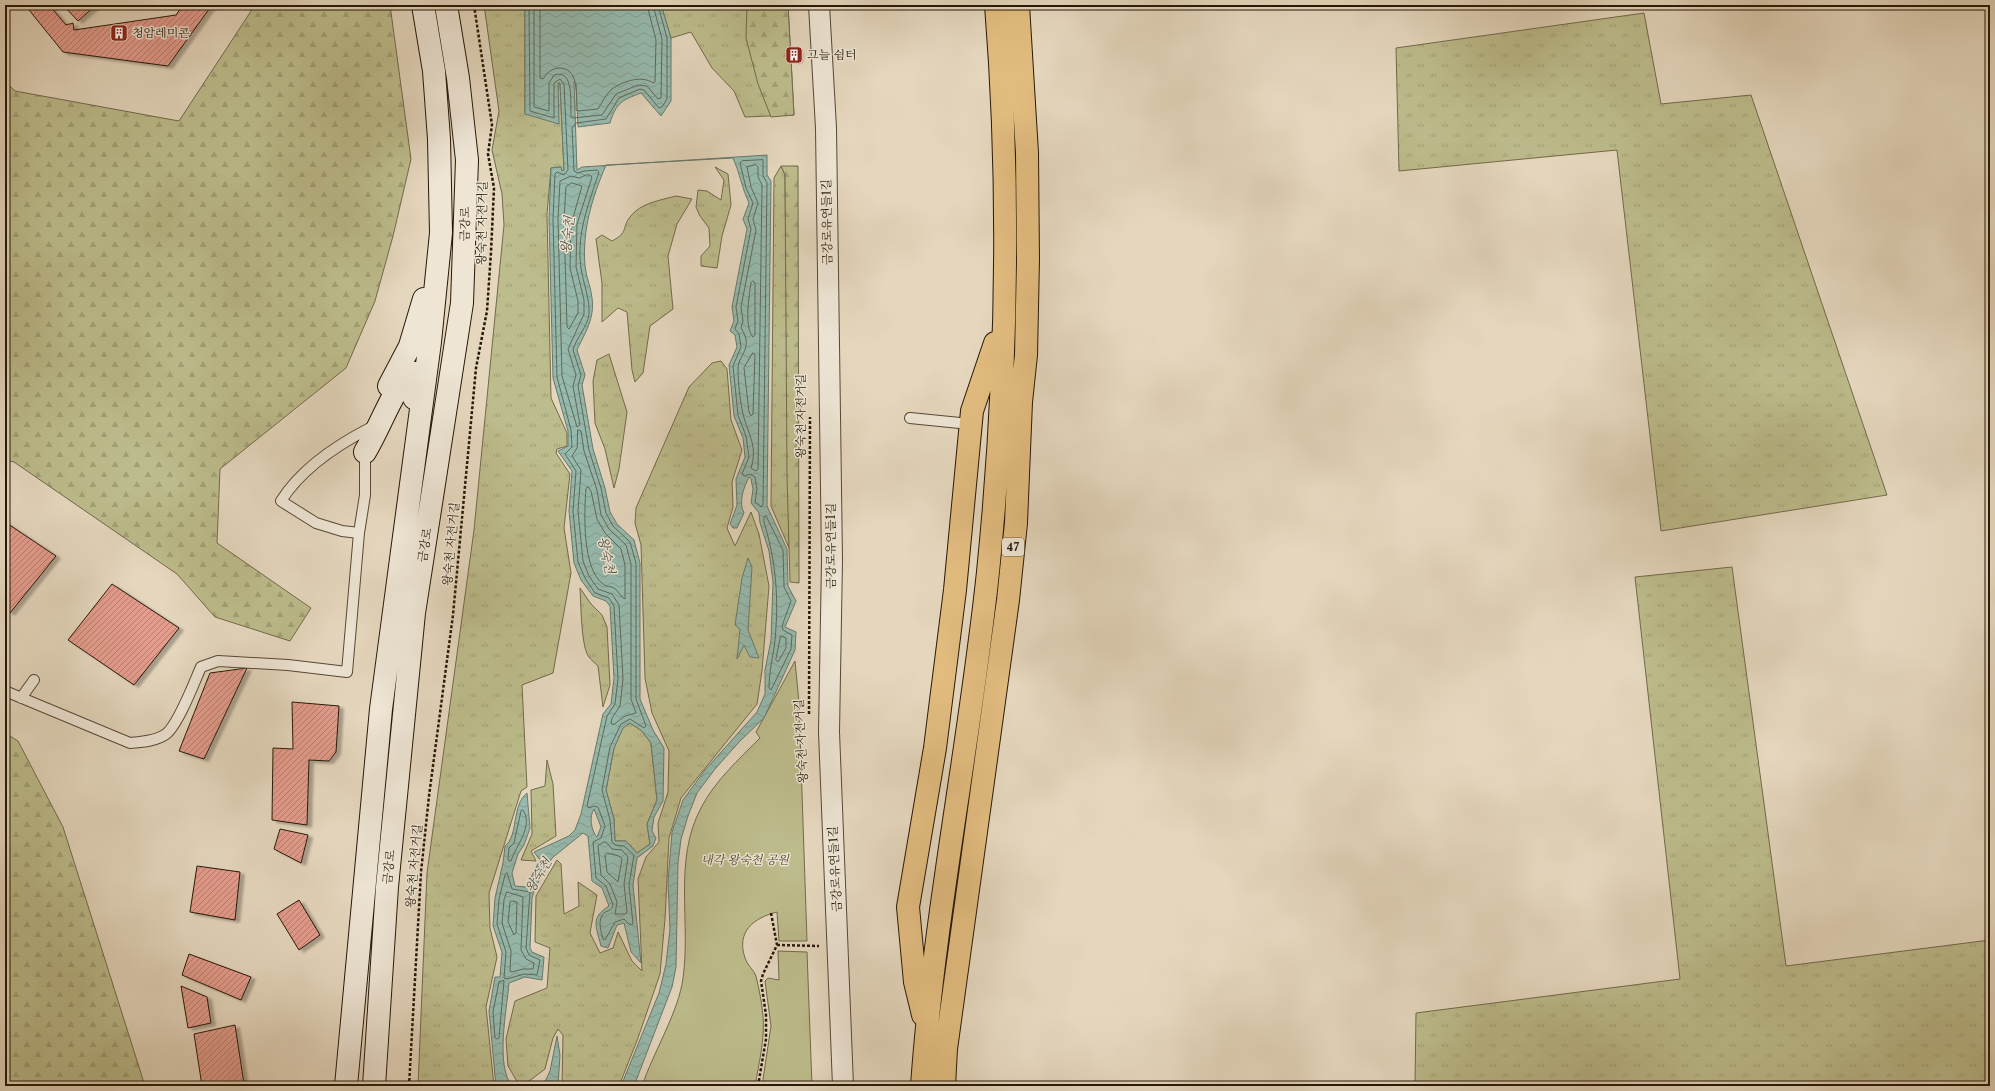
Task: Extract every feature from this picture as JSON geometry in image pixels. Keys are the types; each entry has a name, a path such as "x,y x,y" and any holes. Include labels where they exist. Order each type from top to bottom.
{"highway":[{"name":"47","path":"922,1086 926,1026 946,872 971,712 988,570 998,448 1003,319 1004,194 996,5"},
{"name":"47","path":"944,1086 946,1049 1008,600 1016,523 1021,402 1026,355 1028,259 1027,153 1018,5"},
{"path":"926,1026 915,982 908,907 936,741 955,590 972,411 1003,319"}],"main road":[{"name":"금강로","path":"346,1086 381,709 430,342 441,233 439,139 434,70 422,5"},
{"name":"금강로","path":"374,1086 387,887 414,613 462,303 467,160 458,78 446,5"},
{"path":"370,428 410,346 421,314 426,293 431,246 432,208 439,139"},
{"path":"365,452 380,427 398,386 407,374 416,374 416,391 410,413 391,546 381,709"}],"street":[{"name":"금강로유연들1길","path":"819,5 826,128 832,552 829,732 843,1086"}],"lane":[{"path":"910,418 970,424"},
{"path":"359,533 316,523 281,501 293,485 343,442 370,428"},
{"path":"5,691 40,704 130,743 144,742 166,734 176,722 201,668 218,661 288,665 347,672 359,533 365,495 365,452"},
{"path":"21,698 34,680"}],"path":[{"name":"왕숙천 자전거길","path":"409,1086 422,865 429,796 453,615 476,368 487,311 492,252 494,188 488,154 492,125 474,5"},
{"name":"왕숙천 자전거길","path":"809,718 810,415"},
{"path":"758,1086 766,1039 766,1015 761,981 777,945 771,913"},
{"path":"777,945 822,946"}],"green space":[{"path":"255,5 390,5 411,159 393,236 375,301 346,368 220,469 217,543 311,608 290,641 215,617 177,574 14,462 5,460 5,81 15,91 179,121"},
{"path":"484,5 525,5 525,114 558,83 560,83 564,171 562,171 561,167 551,168 547,214 551,398 567,433 567,446 557,449 556,453 570,474 564,528 571,573 553,673 522,685 527,787 521,791 489,893 490,928 497,957 486,1007 494,1086 418,1086 427,873 474,530 504,225 502,194 492,150 499,111"},
{"path":"661,5 788,5 794,115 745,117 734,91 712,68 691,32 671,38"},
{"path":"747,5 788,5 794,115 771,117 758,84 746,38"},
{"path":"1644,13 1661,104 1751,95 1887,495 1661,531 1617,150 1399,171 1396,48"},
{"path":"781,166 785,175 789,548 771,506 774,178"},
{"path":"781,166 798,166 799,583 790,582 787,477 785,175"},
{"path":"715,167 728,174 731,205 722,236 717,268 701,266 701,256 710,246 709,228 700,216 696,207 698,190 707,191 721,200 724,180"},
{"path":"676,196 692,199 677,224 668,256 673,309 650,326 643,373 635,382 632,370 627,312 618,308 602,322 602,283 596,239 602,235 612,241 623,233 627,221 639,208"},
{"path":"609,354 627,412 619,469 614,488 605,449 595,423 593,381 597,360"},
{"path":"721,361 727,369 731,420 742,450 732,482 733,507 727,528 735,546 751,512 759,534 769,586 762,671 757,704 681,798 669,838 665,919 660,974 638,1038 619,1086 562,1086 563,1035 558,1029 553,1038 545,1069 524,1085 518,1083 508,1066 506,1039 515,1001 547,988 550,948 535,942 536,896 557,860 561,864 564,914 579,906 578,882 597,895 590,933 600,953 613,948 618,932 632,961 642,971 638,879 646,857 659,842 658,823 668,792 669,751 652,713 645,678 641,545 635,523 636,508 689,387 712,363"},
{"path":"1732,567 1786,966 1990,940 1990,1086 1415,1086 1416,1013 1680,979 1635,577"},
{"path":"580,588 591,604 602,615 607,627 610,685 603,707 598,666 589,657 584,645"},
{"name":"내각 왕숙천 공원","path":"795,661 799,703 807,941 779,941 777,912 754,922 745,933 743,949 746,961 756,976 763,1016 760,1060 755,1086 642,1086 681,991 685,957 685,870 693,828 706,798 728,771 760,738 756,732"},
{"path":"630,723 642,731 651,743 657,800 647,824 650,844 637,853 626,841 615,841 614,819 606,790 614,748 623,727"},
{"path":"5,733 18,741 63,827 145,1086 5,1086"},
{"path":"547,760 553,784 556,836 531,851 536,861 521,860 532,834 531,790 545,786"},
{"path":"778,951 807,952 812,1086 762,1086 771,1026 765,981 768,978 779,980"}],"water":[{"name":"왕숙천","path":"525,5 661,5 671,38 671,101 661,116 641,93 624,100 617,107 610,123 578,127 576,83 574,82 577,170 582,167 606,165 596,190 589,214 584,253 586,274 593,305 589,325 577,350 585,375 582,385 593,449 605,488 610,512 617,524 634,540 640,563 640,699 653,730 664,748 663,801 654,817 652,831 656,838 653,846 637,858 633,885 641,963 631,952 624,923 617,925 608,948 601,946 596,923 599,914 609,906 602,888 592,881 588,836 583,833 552,858 535,888 532,898 530,948 532,952 544,957 542,980 525,977 509,983 503,1036 503,1051 507,1077 512,1086 496,1086 489,1011 495,977 500,977 502,952 493,926 495,898 503,863 505,846 512,835 519,805 527,793 530,828 524,845 518,854 512,873 515,886 526,887 540,860 534,852 569,836 575,830 581,814 603,714 611,704 614,678 610,606 606,601 593,596 581,580 574,563 569,511 572,471 558,451 568,446 568,431 553,378 549,219 551,168 561,167 562,171 564,170 560,83 558,83 559,124 525,114","holes":["630,723 642,731 651,743 657,800 647,824 650,844 637,853 626,841 615,841 614,819 606,790 614,748 623,728","594,809 601,827 597,837 593,831 591,823 592,812"]},
{"path":"767,155 767,175 771,181 767,506 787,549 788,586 796,601 785,627 796,632 795,650 764,718 740,741 715,769 697,793 681,839 678,863 676,967 672,987 634,1086 621,1086 659,993 666,964 670,929 668,882 672,832 683,800 705,770 757,712 765,694 765,670 771,640 773,582 769,551 760,523 759,513 751,503 753,489 751,479 749,477 742,499 742,509 744,513 737,528 733,528 730,524 737,505 736,479 745,457 743,438 734,416 729,365 737,347 735,335 730,331 734,321 732,307 747,229 743,219 749,203 733,158 651,162"},
{"path":"748,558 752,567 748,630 759,658 750,657 744,645 737,659 740,629 735,625 742,578"},
{"path":"557,1036 560,1055 558,1086 543,1086 550,1071"}],"building":[{"name":"청암레미콘","path":"25,5 49,5 66,25 73,23 74,30 176,15 183,5 212,5 168,66 63,52"},
{"path":"63,5 96,5 78,21"},
{"name":"그늘 쉼터","path":"790,50 798,50 798,60 790,60"},
{"path":"5,522 56,556 10,613 5,609"},
{"path":"112,584 179,628 134,685 68,640"},
{"path":"247,668 204,759 179,751 210,673"},
{"path":"292,702 339,706 336,752 329,761 309,760 307,825 272,820 273,748 293,749"},
{"path":"280,829 308,835 301,863 274,849"},
{"path":"197,866 240,872 235,920 190,912"},
{"path":"299,900 320,935 299,950 277,914"},
{"path":"189,954 251,977 241,1000 182,975"},
{"path":"181,986 207,997 211,1023 188,1028"},
{"path":"235,1025 244,1084 202,1086 194,1034"}],"place":[{"name":"청암레미콘","path":"119,33"},
{"name":"그늘 쉼터","path":"794,55"}]}
